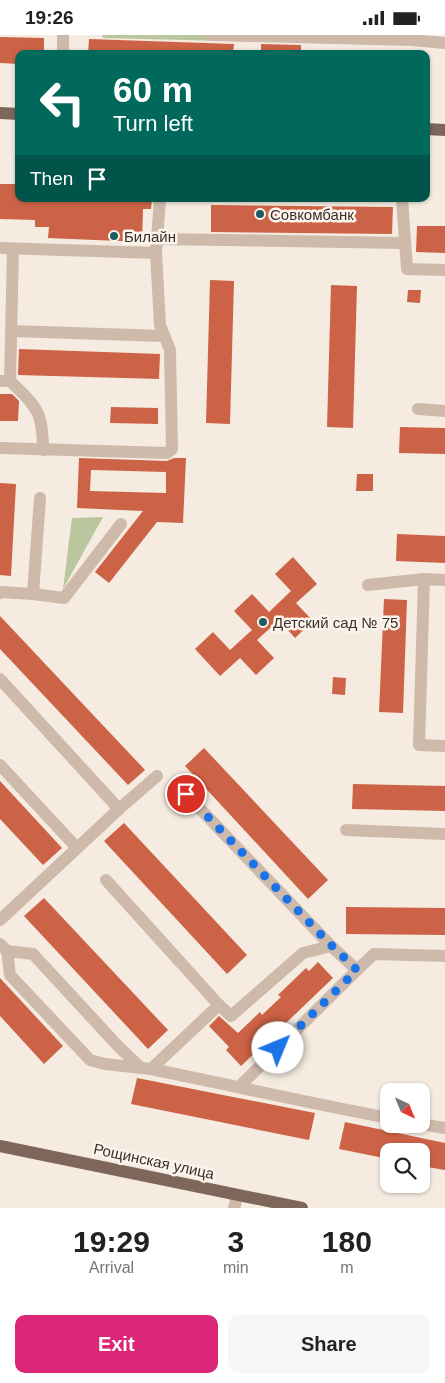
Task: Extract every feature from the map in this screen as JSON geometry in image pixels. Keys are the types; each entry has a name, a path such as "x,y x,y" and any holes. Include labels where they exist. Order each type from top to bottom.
{"main road":[{"path":"0,113 15,114"},
{"path":"430,129 445,130"},
{"name":"Рощинская улица","path":"0,1146 302,1208"}],"lane":[{"path":"63,35 63,50"},
{"path":"211,35 408,38 445,43"},
{"path":"0,449 167,453 172,449 170,350 160,325 156,253 160,202"},
{"path":"402,202 407,269 445,269"},
{"path":"157,239 404,243"},
{"path":"43,450 43,430 40,415 32,403 5,381 12,331 6,249 156,253"},
{"path":"12,331 164,336"},
{"path":"418,409 445,411"},
{"path":"33,594 40,498"},
{"path":"0,593 33,594 64,598 121,524"},
{"path":"368,585 424,579 445,579"},
{"path":"424,579 419,745 445,746"},
{"path":"0,679 119,809"},
{"path":"0,765 77,849"},
{"path":"0,921 156,776"},
{"path":"186,794 357,970"},
{"path":"346,830 445,834"},
{"path":"106,880 231,1016 303,953 331,945"},
{"path":"146,1068 117,1045 33,954 3,947 10,975 90,1060 105,1064 146,1068 380,1116"},
{"path":"239,1087 374,954 445,956"},
{"path":"146,1068 219,1005"},
{"path":"430,1126 445,1128"},
{"path":"234,1208 238,1195"}],"green space":[{"path":"102,35 421,35 261,42 103,38"},
{"path":"103,517 63,589 72,518"}],"building":[{"path":"0,37 44,38 44,50 15,50 15,64 0,63"},
{"path":"89,39 234,44 233,50 88,50"},
{"path":"261,44 301,45 301,50 261,50"},
{"path":"0,184 15,184 15,202 152,202 151,209 143,209 142,242 48,238 49,227 35,227 35,220 0,219"},
{"path":"211,205 393,207 392,234 211,232"},
{"path":"417,226 445,226 445,253 416,252"},
{"path":"210,280 234,281 230,424 206,423"},
{"path":"331,285 357,286 353,428 327,427"},
{"path":"408,290 421,290 420,303 407,302"},
{"path":"19,349 160,354 159,379 18,375"},
{"path":"0,394 12,394 19,401 18,421 0,421"},
{"path":"111,407 158,408 158,424 110,423"},
{"path":"400,427 445,428 445,454 399,453"},
{"path":"79,458 167,461 174,458 186,458 183,523 157,522 109,583 95,572 143,511 77,508","holes":["91,470 166,472 166,493 90,491"]},
{"path":"357,474 373,474 373,491 356,491"},
{"path":"0,483 16,484 11,576 0,575"},
{"path":"397,534 445,536 445,563 396,561"},
{"path":"293,557 317,584 296,603 313,621 295,638 279,620 257,640 274,658 256,675 240,658 220,676 195,649 213,632 230,650 252,630 234,611 252,594 269,612 291,591 275,574"},
{"path":"384,599 407,600 403,713 379,712"},
{"path":"0,616 145,770 128,785 0,649"},
{"path":"333,677 346,678 345,695 332,694"},
{"path":"204,748 328,880 308,899 185,766"},
{"path":"0,781 62,848 43,865 0,819"},
{"path":"353,784 445,786 445,811 352,809"},
{"path":"124,823 247,955 227,974 104,841"},
{"path":"44,898 168,1030 148,1049 24,916"},
{"path":"346,907 445,908 445,935 346,934"},
{"path":"318,962 333,978 241,1066 226,1050 229,1047 209,1026 219,1016 238,1033 260,1012 262,1015 281,997 278,995 306,968 309,971"},
{"path":"0,978 63,1046 44,1064 0,1016"},
{"path":"137,1078 315,1113 309,1140 131,1104"},
{"path":"345,1122 380,1129 380,1133 397,1133 445,1143 445,1170 430,1168 430,1143 380,1143 380,1157 339,1149"}],"place":[{"name":"Совкомбанк","path":"260,214"},
{"name":"Билайн","path":"114,236"},
{"name":"Детский сад № 75","path":"263,622"}],"route":[{"path":"186,794 357,970 278,1048"}]}
